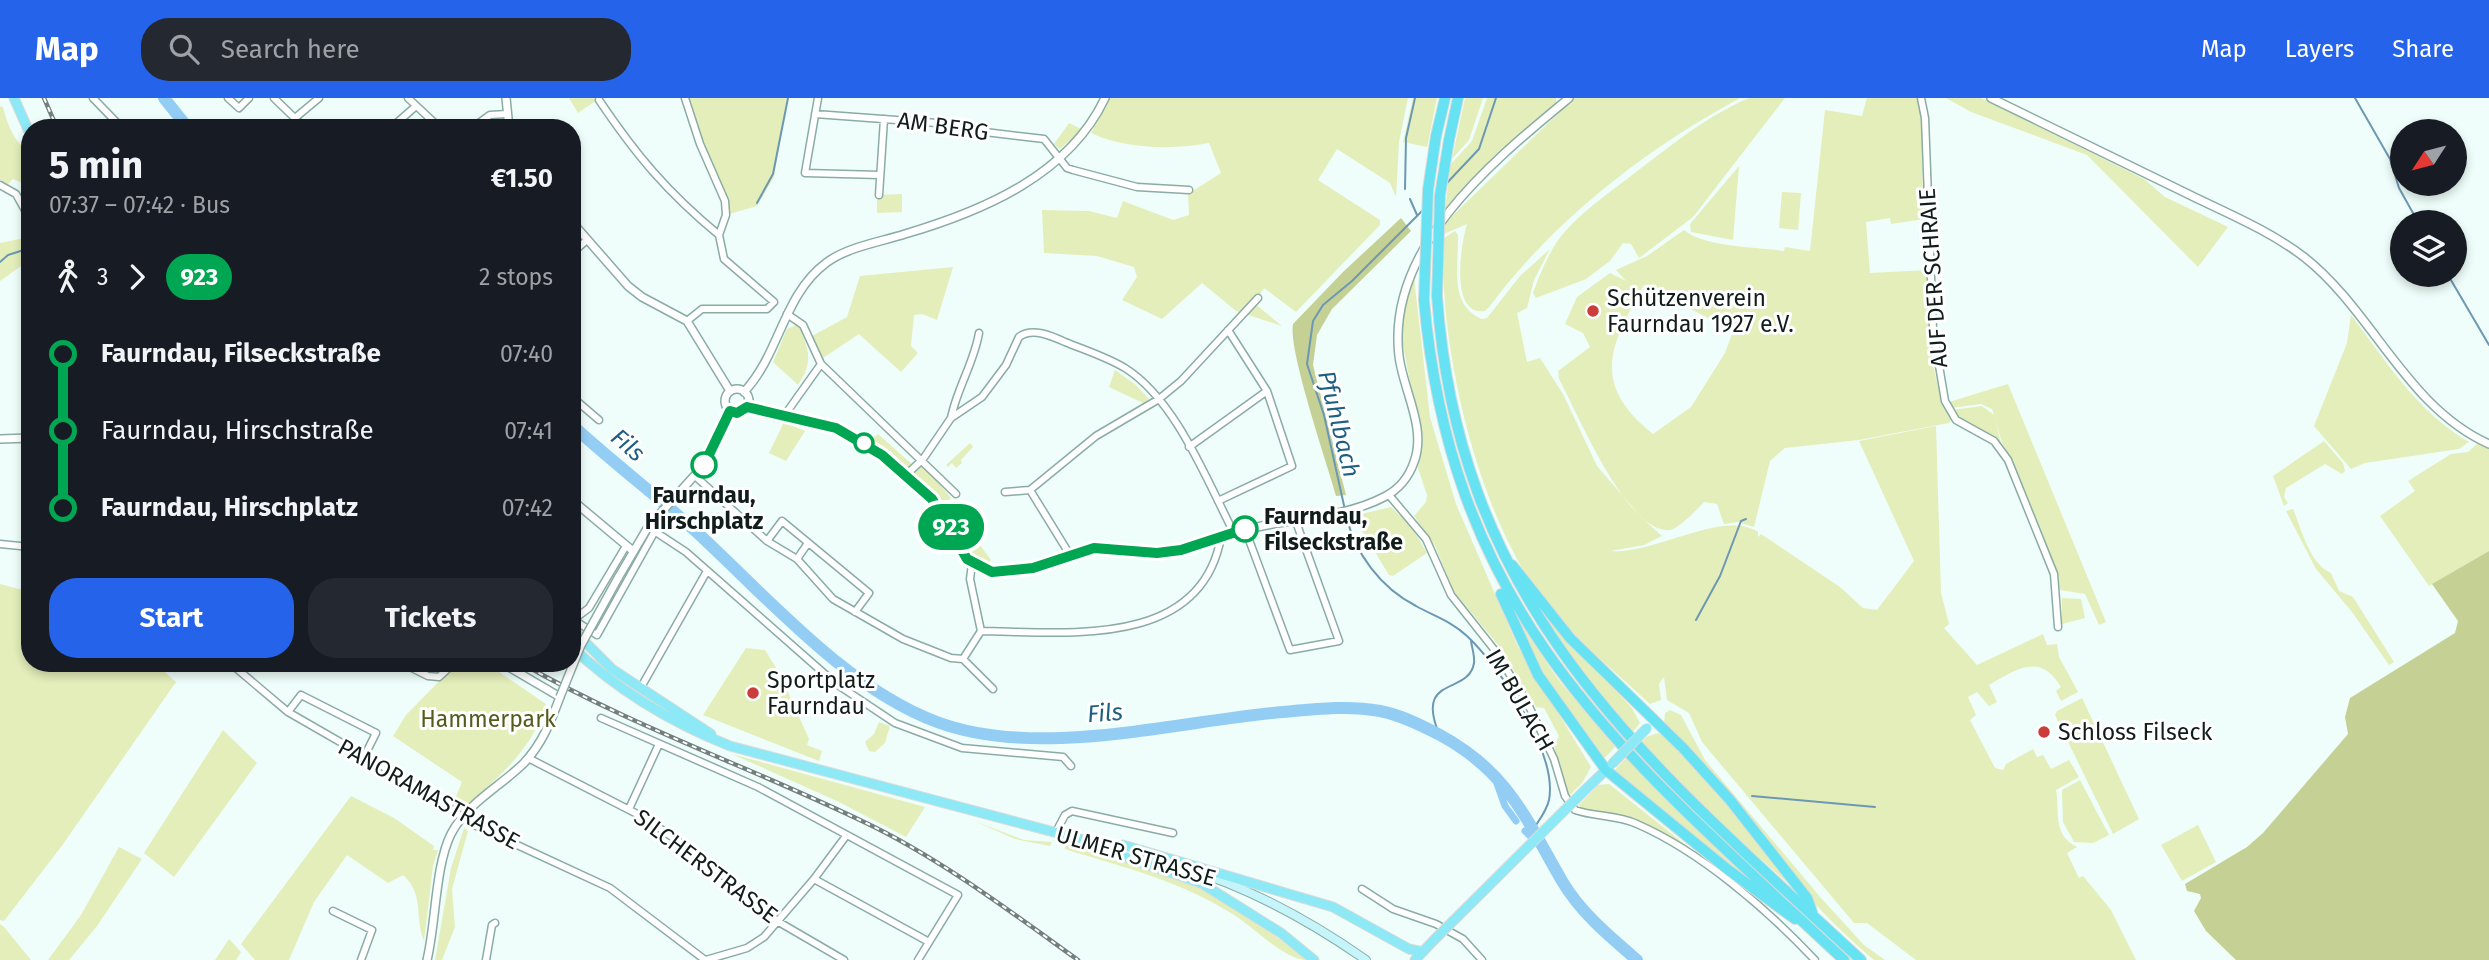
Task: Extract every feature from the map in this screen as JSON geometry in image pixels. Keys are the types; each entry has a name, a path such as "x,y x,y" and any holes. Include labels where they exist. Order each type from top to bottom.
{"highway":[{"path":"1445,98 1436,136 1425,224 1424,300 1431,366 1446,438 1471,513 1495,570 1533,636 1596,718 1672,799 1810,920 1861,960"},
{"path":"1458,98 1440,195 1437,296 1443,363 1456,427 1475,491 1502,554 1542,626 1605,710 1679,789 1810,920 1844,960"},
{"path":"1502,554 1570,639 1651,724 1730,800 1807,898 1810,920"},
{"path":"1495,570 1498,588 1538,675 1609,767 1727,869 1787,916 1810,920"}],"main road":[{"path":"14,98 23,119"},
{"path":"581,632 612,669 641,685 723,743"},
{"path":"581,655 627,693 671,719 723,743"},
{"path":"1415,960 1424,956 1433,941 1651,724"},
{"name":"ULMER STRASSE","path":"723,743 1185,868 1256,895 1326,932 1366,960"},
{"path":"1314,960 1281,933 1201,883 1119,855 1114,848 1123,845 1179,859 1333,907 1424,956"}],"street":[{"path":"93,98 113,119"},
{"path":"228,98 239,108 250,98"},
{"path":"274,98 295,118 319,98"},
{"path":"408,98 430,119"},
{"path":"506,98 508,119"},
{"path":"685,98 700,144 725,201 726,215 719,235 726,264 774,304 769,308 702,309 687,321"},
{"path":"818,98 805,173 880,175"},
{"path":"744,392 804,283 827,262 957,217 1002,196 1060,160 1092,123 1105,98"},
{"path":"730,391 725,401 730,411 737,413 747,407 842,430 907,474 941,512 972,564 992,572 1019,571 1103,547 1157,553 1181,550 1245,529 1339,511 1389,495 1408,476 1417,452 1417,436 1399,359 1397,331 1398,315 1410,270 1426,241 1451,211 1569,98"},
{"name":"AUF DER SCHRAIE","path":"1921,98 1925,118 1933,330 1945,401 1956,420 1994,441 2008,460 2054,574 2058,627"},
{"path":"1991,98 2231,215 2303,256 2334,284 2433,406 2453,424 2489,444"},
{"path":"599,100 652,173 719,235"},
{"path":"401,119 416,106"},
{"path":"484,119 490,115 508,114"},
{"name":"AM BERG","path":"815,114 964,125 985,132 1044,139 1060,160 1073,170 1137,187 1189,190"},
{"path":"879,195 884,118"},
{"path":"0,185 16,194 21,203"},
{"path":"581,233 636,292 687,321 730,391"},
{"path":"581,245 587,240"},
{"path":"1005,492 1030,489 1096,436 1159,399 1181,381 1258,298"},
{"path":"787,314 803,325 821,364 923,459 956,494"},
{"path":"1217,501 1292,466 1267,391 1228,330"},
{"path":"907,474 923,459 951,418 982,397 1006,365 1020,337 1034,332 1124,367 1159,399 1189,447 1234,533"},
{"path":"951,418 955,398 973,360 979,333"},
{"path":"784,416 821,364"},
{"path":"730,391 744,392 748,397 747,407"},
{"path":"1189,447 1267,391"},
{"path":"581,405 600,421"},
{"path":"581,627 597,635 659,515 680,494 709,456 730,411"},
{"path":"0,439 21,438"},
{"path":"695,476 767,541 797,559 822,589 855,612 903,639 951,658 963,659 993,689"},
{"path":"1030,489 1070,555"},
{"name":"IM BULACH","path":"1389,495 1426,539 1451,595 1493,648 1526,700 1554,758 1565,796 1575,810 1639,824 1687,853 1747,896 1815,960"},
{"path":"581,508 633,551"},
{"path":"1245,529 1290,649 1339,641 1295,519"},
{"path":"767,541 782,521 869,593 855,612"},
{"path":"581,649 633,551 652,529"},
{"path":"652,529 707,571 835,684 895,723 962,748 1063,757 1071,766"},
{"path":"981,631 1091,633 1139,625 1171,610 1195,591 1218,553 1221,537"},
{"path":"797,559 808,543"},
{"path":"0,544 21,546"},
{"path":"581,616 589,608 626,546"},
{"path":"963,659 981,631 970,579 972,564"},
{"path":"641,685 707,571"},
{"name":"PANORAMASTRASSE","path":"241,672 288,712 487,831 610,888 705,960"},
{"path":"420,672 439,677 444,672"},
{"path":"517,672 560,697"},
{"path":"427,960 444,854 450,835 463,816 537,747 570,672"},
{"path":"288,712 302,695 376,733 364,757"},
{"path":"601,718 758,787 958,895 918,960"},
{"path":"629,809 659,744"},
{"name":"SILCHERSTRASSE","path":"528,758 629,809 705,860 777,921 844,960"},
{"path":"1056,832 1065,815 1072,811 1173,832"},
{"path":"705,960 747,948 764,937 814,879 846,836"},
{"path":"814,879 929,942"},
{"path":"1362,889 1393,909 1436,924 1462,939 1482,960"},
{"path":"333,911 372,930 361,960"},
{"path":"486,960 492,925 495,923"}],"green space":[{"path":"569,98 600,98 578,113"},
{"path":"685,98 787,98 774,177 757,206 726,215 726,207"},
{"path":"1110,98 1408,98 1399,142 1396,197 1390,183 1337,149 1318,180 1380,220 1380,225 1296,312 1264,288 1254,303 1282,326 1236,311 1202,283 1162,319 1122,300 1137,277 1134,267 1097,256 1044,253 1042,210 1089,211 1117,218 1123,201 1173,220 1189,215 1188,194 1221,173 1209,143 1149,147 1119,142 1091,133"},
{"path":"1413,98 1437,98 1427,147 1403,142"},
{"path":"1465,98 1483,98 1469,140 1452,159"},
{"path":"1487,98 1556,98 1556,105 1445,212 1450,165 1472,141"},
{"path":"1574,98 1740,98 1671,140 1604,189 1543,245 1485,311 1474,310 1466,303 1460,277 1467,224 1444,234 1445,223"},
{"path":"1749,98 1785,98 1693,217 1639,258 1631,244 1623,243 1610,261 1586,279 1536,298 1533,293 1557,241 1589,208 1681,138 1731,106"},
{"path":"1867,98 1918,98 1924,219 1891,224 1890,218 1866,222 1870,273 1928,270 1929,326 1934,366 1944,403 1952,419 1949,423 1859,440 1785,448 1770,461 1754,527 1738,522 1724,524 1717,504 1704,502 1674,529 1654,526 1637,513 1620,492 1590,441 1559,379 1558,371 1590,347 1583,333 1565,324 1577,297 1610,273 1626,281 1616,270 1647,256 1684,230 1693,236 1717,243 1784,251 1785,247 1810,251 1825,110 1862,116","holes":["1644,285 1733,331 1725,353 1691,407 1653,434 1620,398 1613,380 1615,345"]},
{"path":"1946,98 1981,98 2144,179 2165,197 2228,227 2198,267 2087,155 1971,112"},
{"path":"0,106 3,107 9,126 21,145 21,182 13,179 8,184 0,180"},
{"path":"1069,123 1083,130 1060,149 1054,144"},
{"path":"1739,166 1733,240 1691,232 1690,224"},
{"path":"1782,192 1801,193 1798,230 1779,228"},
{"path":"902,194 902,212 877,213 877,195"},
{"path":"1401,218 1411,231 1332,309 1317,335 1313,365 1346,495 1336,496 1296,357 1293,324"},
{"path":"1455,231 1458,235 1457,271 1460,294 1471,313 1482,319 1487,318 1520,276 1550,249 1534,280 1527,308 1517,313 1527,362 1540,358 1563,394 1597,466 1641,517 1662,536 1644,545 1611,551 1647,546 1707,529 1743,526 1758,532 1758,537 1761,534 1840,587 1863,608 1877,610 1914,561 1859,441 1936,426 1941,593 1949,624 1944,628 1977,665 2043,634 2047,645 2057,644 2059,657 2078,692 2061,701 2056,691 2061,687 2053,676 2036,667 2019,669 1989,685 1997,702 1989,706 1977,692 1968,697 1976,715 1970,720 1995,768 2003,770 2006,764 2033,749 2037,757 2043,755 2051,769 2069,760 2079,777 2056,790 2060,829 2069,842 2077,847 2067,853 2079,878 2083,876 2111,910 2136,960 1916,960 1867,923 1854,923 1702,742 1689,713 1667,700 1664,677 1659,684 1661,700 1650,704 1559,618 1523,569 1501,527 1467,430 1448,328 1444,281 1444,238"},
{"path":"21,239 21,266 0,281 0,243"},
{"path":"953,267 937,320 922,314 914,315 911,346 918,353 901,372 859,334 823,358 812,336 847,317 860,276"},
{"path":"1414,278 1430,417 1456,504 1518,647 1591,767 1582,783 1569,796 1554,746 1559,736 1544,708 1536,707 1499,646 1454,592 1435,546 1414,516 1426,502 1427,495 1418,468 1421,439 1401,335 1407,297"},
{"path":"2351,315 2418,401 2450,430 2469,442 2459,449 2365,463 2351,469 2314,426 2347,343"},
{"path":"798,324 805,341 808,362 798,385 773,362 787,329"},
{"path":"1115,370 1136,385 1149,399 1143,403 1109,387"},
{"path":"2008,384 2106,622 2099,625 2085,594 2060,590 2048,551 2003,446 1992,409 1981,404 1951,408 1949,402"},
{"path":"1982,406 1994,415 2001,443 1967,425 1952,410"},
{"path":"784,422 805,431 786,461 769,453"},
{"path":"878,434 914,466 923,459 942,477 937,481 951,498 948,501 991,560 982,570 972,564 950,525 907,474 911,470 869,441"},
{"path":"2324,441 2343,463 2345,471 2342,474 2325,464 2286,488 2284,497 2288,503 2284,506 2273,476"},
{"path":"970,443 973,447 961,460 962,463 956,468 952,463 948,467 946,465"},
{"path":"2478,443 2489,448 2489,551 2429,586 2380,516 2415,491 2408,481 2451,454 2468,452"},
{"path":"1391,507 1412,527 1427,553 1393,576 1389,575 1353,516"},
{"path":"2293,509 2317,562 2331,573 2339,591 2353,597 2394,662 2389,665 2352,612 2316,569 2286,511"},
{"path":"2489,551 2489,960 2236,960 2206,931 2194,911 2201,898 2200,894 2187,891 2185,884 2247,847 2263,833 2348,734 2345,717 2350,698 2455,633 2458,621 2432,584"},
{"path":"0,584 21,590 21,672 165,672 176,682 61,847 4,921 0,920"},
{"path":"2062,598 2081,599 2085,618 2062,624"},
{"path":"1537,606 1632,708 1640,723 1632,733 1577,667"},
{"path":"1521,624 1557,678 1615,747 1603,760 1543,673 1524,637"},
{"name":"Sportplatz Faurndau","path":"746,648 765,650 780,674 809,739 807,745 822,751 819,761 703,715"},
{"name":"Hammerpark","path":"448,672 499,672 546,704 532,737 522,751 459,812 452,806 462,782 393,736 406,715"},
{"path":"2082,698 2139,819 2113,834 2055,715 2057,711"},
{"path":"1670,710 1681,715 1705,760 1821,898 1864,945 1885,960 1874,960 1845,934 1764,847 1664,724 1665,713"},
{"path":"879,722 890,726 885,743 875,752 869,751 865,742 874,734"},
{"path":"223,730 257,763 174,877 144,853"},
{"path":"1658,733 1672,743 1708,780 1792,887 1725,827 1641,743 1646,737"},
{"path":"1634,749 1854,960 1849,960 1631,752"},
{"path":"732,754 925,807 906,837 839,802"},
{"path":"1626,758 1758,887 1614,771"},
{"path":"2080,780 2109,835 2093,843 2074,842 2063,822 2062,790"},
{"path":"1609,784 1691,849 1689,852 1639,822 1576,808 1598,785"},
{"path":"351,796 394,818 434,846 433,850 438,850 433,866 424,941 417,898 403,875 388,883 347,855 314,902 289,960 255,960 241,944"},
{"path":"974,821 1024,840 1052,842 1050,846 1015,839"},
{"path":"2198,825 2216,862 2182,881 2161,845"},
{"path":"464,828 468,831 452,889 455,927 442,960 435,960 451,868"},
{"path":"1065,844 1119,857 1189,881 1244,914 1307,960 1289,954 1210,901 1150,875 1065,849"},
{"path":"119,847 142,859 97,926 69,960 48,960 81,915"},
{"path":"0,924 4,927 31,960 0,960"},
{"path":"229,939 241,952 236,960 215,960"}],"waterway":[{"name":"Fils","path":"164,98 181,119"},
{"path":"757,203 773,174 788,98"},
{"path":"1405,189 1406,138 1415,98"},
{"name":"Pfuhlbach","path":"1445,185 1479,149 1496,98"},
{"path":"2355,98 2390,159 2399,188 2411,210"},
{"path":"1410,199 1417,215"},
{"name":"Pfuhlbach","path":"1345,510 1324,415 1307,364 1313,321 1323,305 1352,281 1423,210"},
{"path":"0,262 8,255 21,251"},
{"path":"2455,287 2489,345"},
{"name":"Fils","path":"581,433 690,526 775,608 837,662 902,706 937,722 977,733 1019,738 1063,738 1108,735 1283,712 1344,708 1388,713 1426,728 1463,749 1499,781 1525,816 1562,881 1578,903 1637,960"},
{"name":"Pfuhlbach","path":"1346,515 1356,543 1381,580 1403,599 1449,623 1467,636 1495,668 1523,712 1535,735 1549,781 1548,804 1534,828"},
{"path":"1696,620 1720,576 1741,521 1746,519"},
{"path":"1440,736 1433,703 1438,694 1470,673 1474,663 1471,641"},
{"path":"1494,775 1505,806 1516,821"},
{"path":"1752,796 1875,807"},
{"path":"1525,831 1550,855"}],"railway":[{"path":"44,98 53,119"},
{"path":"537,672 605,707 892,836 974,886 1078,960"}],"bus line":[{"name":"923","path":"704,465 730,411 737,413 747,407 757,412 836,428 882,455 920,486 950,525 967,559 972,564 992,572 1033,568 1094,548 1157,553 1181,550 1245,529"}],"place":[{"name":"Schützenverein Faurndau 1927 e.V.","path":"1593,311"},
{"name":"Faurndau, Hirschplatz","path":"704,465"},
{"name":"Faurndau, Filseckstraße","path":"1245,529"},
{"name":"Sportplatz Faurndau","path":"753,693"},
{"name":"Schloss Filseck","path":"2044,732"}]}
